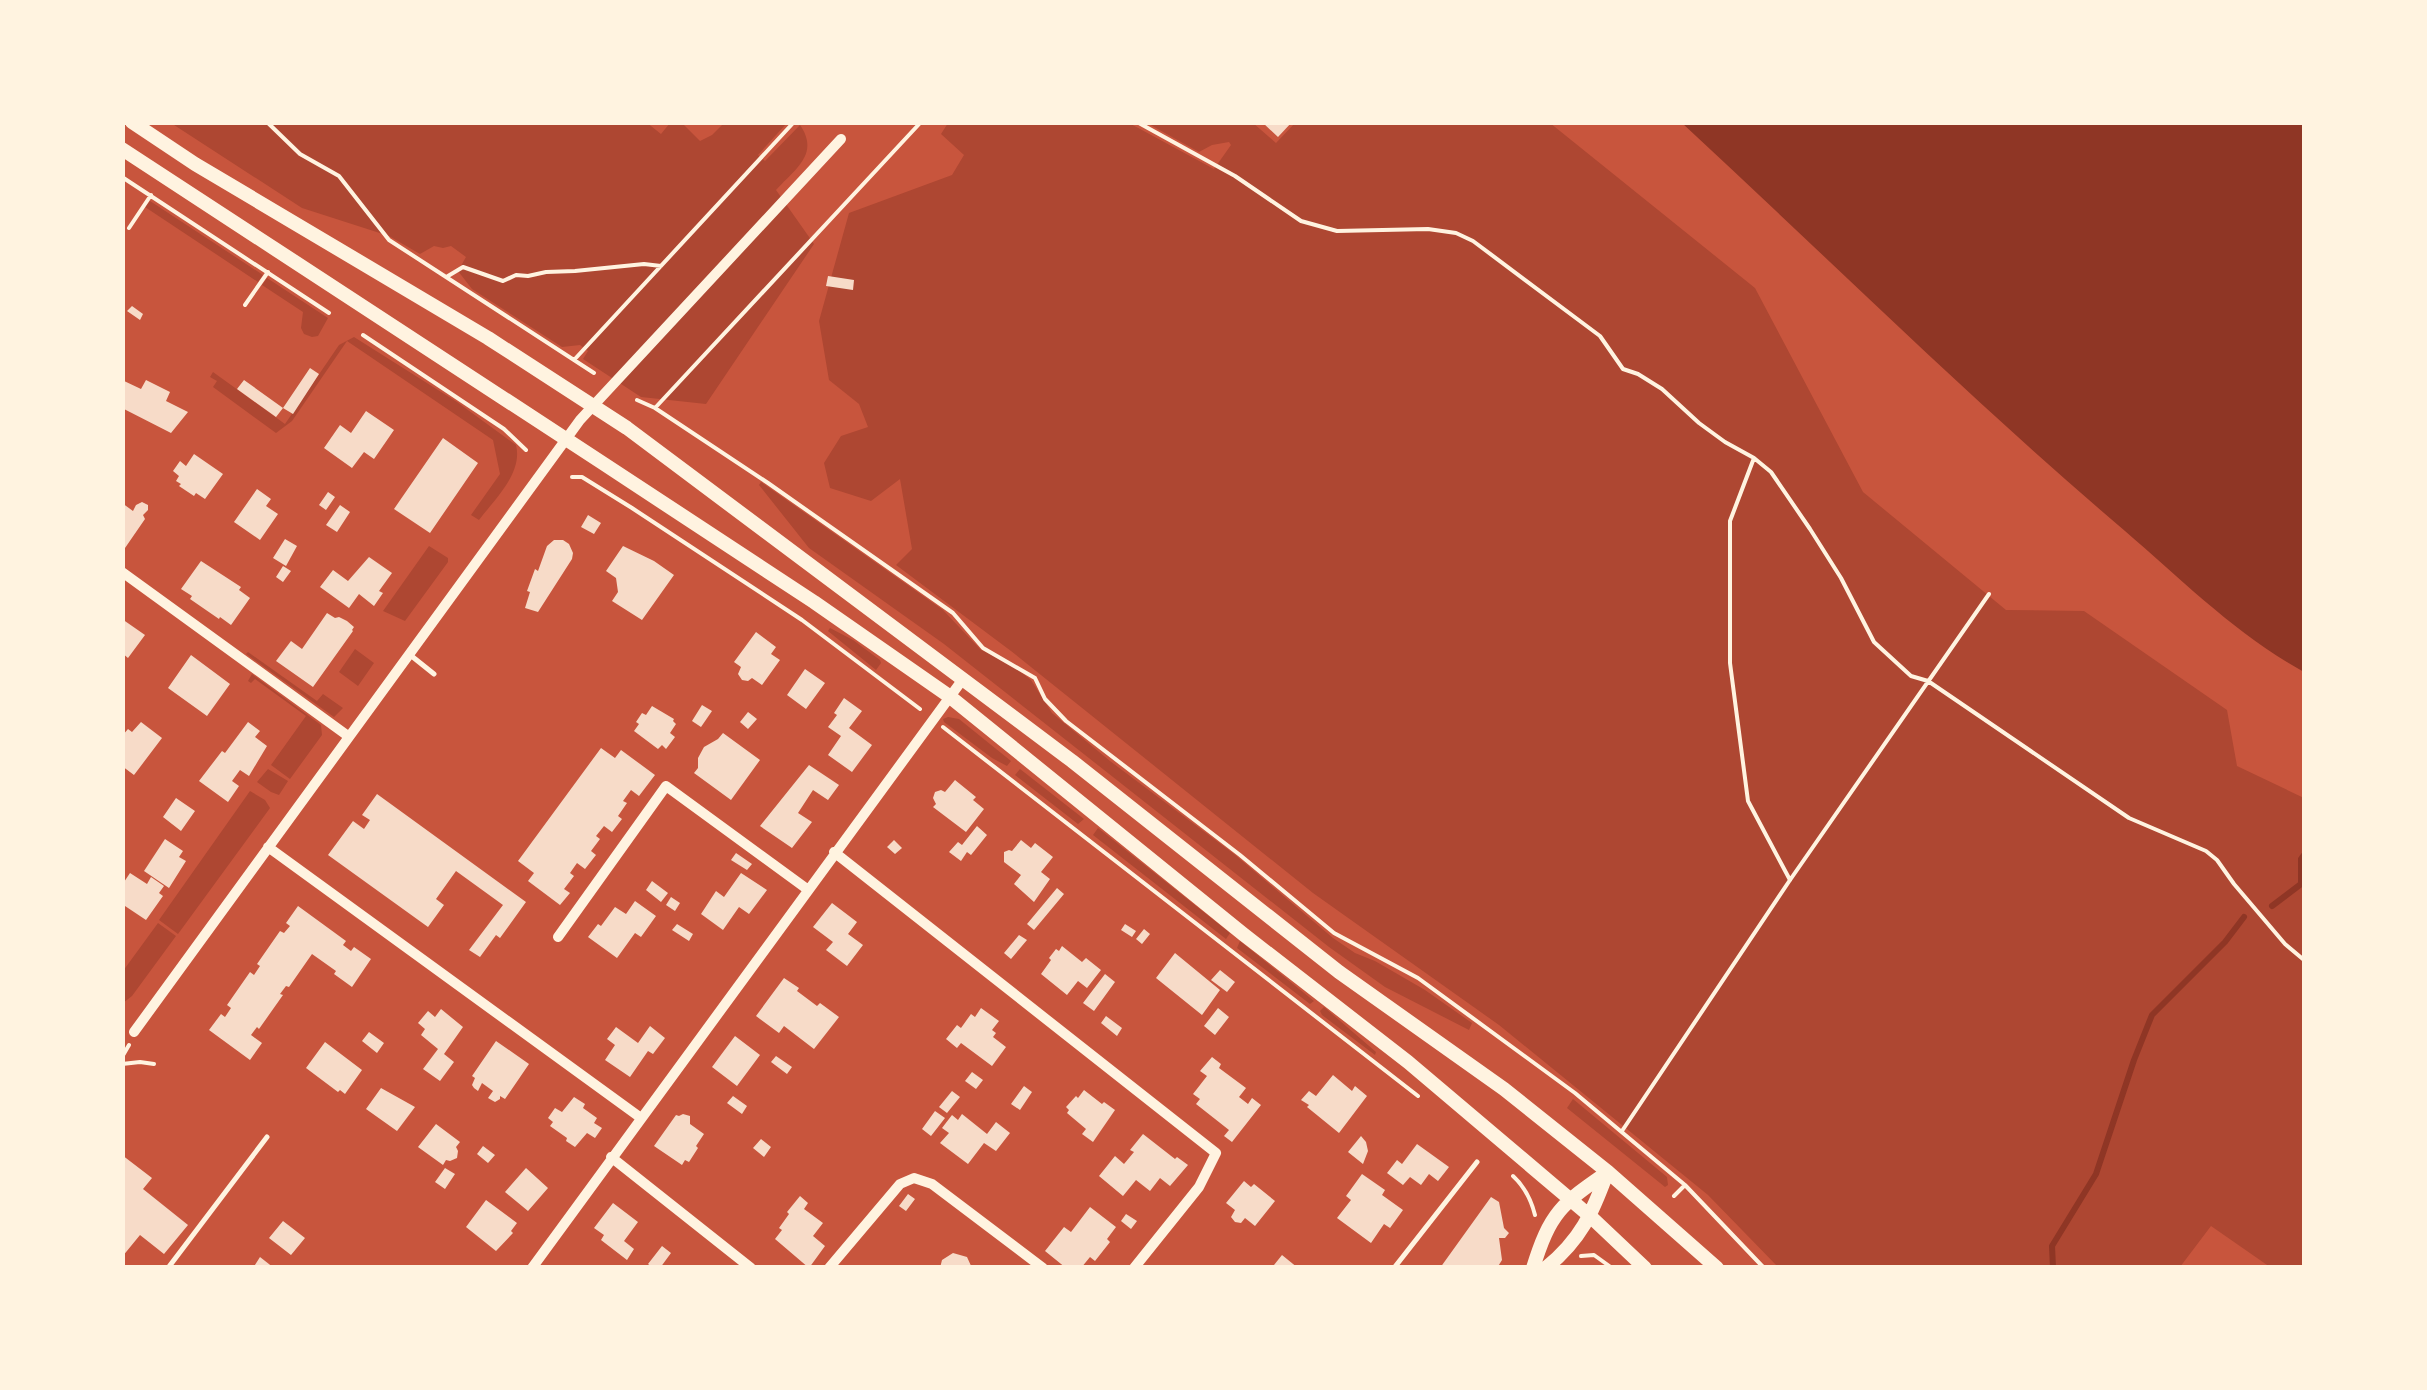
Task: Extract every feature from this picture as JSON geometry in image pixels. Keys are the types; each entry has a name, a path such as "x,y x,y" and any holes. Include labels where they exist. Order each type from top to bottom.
{"main road":[{"path":"132,122 195,164 488,338 626,428 1072,761 1339,972 1504,1089 1608,1172 1717,1268"},
{"path":"122,149 814,602 950,696 1243,934 1408,1062 1646,1268"},
{"path":"1533,1268 1545,1230 1569,1198 1608,1172"},
{"path":"1546,1268 1591,1217 1608,1172"}],"street":[{"path":"134,1032 592,405 841,139"},
{"path":"122,572 348,736"},
{"path":"532,1268 963,679"},
{"path":"558,937 666,786 807,889"},
{"path":"268,846 640,1118"},
{"path":"834,852 1216,1153 1199,1187 1134,1268"},
{"path":"612,1158 750,1268"},
{"path":"829,1268 900,1184 914,1178 932,1184 1043,1268"}],"lane":[{"path":"408,654 434,674"},
{"path":"168,1268 267,1137"},
{"path":"1394,1268 1478,1162"}],"path":[{"path":"266,122 300,154 339,176 389,240 594,372"},
{"path":"569,359 794,122"},
{"path":"656,408 921,122"},
{"path":"1136,122 1235,176 1301,221 1336,231 1428,229 1473,240 1600,336 1624,368 1662,389 1712,432 1770,472 1841,578 1874,642 1911,676 1928,681 2129,818 2206,851 2285,944 2304,960"},
{"path":"122,177 329,313"},
{"path":"129,228 151,195"},
{"path":"446,278 463,268 503,281 516,275 546,272 661,266"},
{"path":"245,305 268,272"},
{"path":"363,335 504,428 526,450"},
{"path":"637,400 656,408 768,483 953,613 983,648 1035,678 1066,721 1240,854 1334,934 1418,978 1622,1131 1685,1185 1764,1268"},
{"path":"1754,458 1730,522 1730,662 1748,801 1790,880"},
{"path":"572,477 582,478 635,510 808,624 1428,1105"},
{"path":"1622,1131 1989,594"},
{"path":"122,1064 154,1064"},
{"path":"1510,1174 1532,1201 1536,1222"},
{"path":"1674,1196 1685,1185"},
{"path":"1582,1257 1594,1255 1612,1268"}],"shaded area":[{"path":"646,122 661,134 670,123 681,122 700,141 724,123 787,123 758,155 765,161 800,125 807,144 803,160 776,190 814,244 706,404 641,397 583,359 588,351 580,345 562,347 472,289 458,271 466,257 451,246 434,246 420,254 389,236 302,208 171,123"},
{"path":"948,123 1129,123 1214,169 1231,145 1229,142 1199,152 1147,123 1253,123 1276,143 1295,123 1550,123 1755,288 1863,492 2006,610 2084,611 2227,710 2237,766 2304,798 2304,1267 2270,1267 2211,1226 2180,1267 1778,1267 1708,1195 1499,1025 1313,893 1011,651 896,565 912,549 900,479 871,501 830,488 824,463 841,436 868,427 859,404 829,380 819,321 849,213 952,175 964,155 941,134"},
{"path":"1682,123 2304,123 2304,672 2233,624 2068,482"},
{"path":"150,201 263,275 258,282 145,207"},
{"path":"267,278 328,318 318,336 304,334 303,312 262,285"},
{"path":"354,337 457,402 516,445 512,475 479,520 471,515 500,474 493,440 347,341 292,421 276,433 213,387 217,381 210,377 213,372 285,424 339,345"},
{"path":"761,482 943,610 980,649 1031,680 1052,713 1234,854 1333,938 1425,990 1472,1023 1469,1030 1385,987 1329,947 944,644 809,548 759,485"},
{"path":"429,546 448,558 448,562 405,621 383,611"},
{"path":"830,628 880,660 876,670 828,631"},
{"path":"355,649 374,663 358,686 339,672"},
{"path":"248,652 317,701 323,694 343,708 334,717"},
{"path":"252,674 321,725 322,735 290,779 271,765 306,716 255,679 248,681"},
{"path":"948,717 959,719 1011,761 1007,766 992,758 944,722"},
{"path":"268,769 288,781 279,795 257,782"},
{"path":"1020,769 1084,819 1078,824 1015,775"},
{"path":"250,791 270,808 178,934 159,920"},
{"path":"1098,828 1230,933 1226,939 1093,835"},
{"path":"158,923 176,936 123,1003 123,971"},
{"path":"1240,941 1314,1001 1310,1004 1237,948"},
{"path":"1324,1007 1376,1052 1375,1055 1322,1015"},
{"path":"1573,1099 1667,1177 1668,1185 1665,1187 1567,1108"}],"building":[{"path":"1262,122 1292,122 1278,137"},
{"path":"828,276 854,280 853,290 826,286"},
{"path":"132,306 143,314 140,320 127,311"},
{"path":"310,368 319,374 293,414 283,408"},
{"path":"122,380 141,389 146,380 170,392 166,401 188,412 171,433 122,408"},
{"path":"244,380 283,408 276,417 237,389"},
{"path":"366,411 394,430 374,459 364,452 352,468 324,448 340,425 351,433"},
{"path":"443,438 478,463 430,533 394,509"},
{"path":"194,454 223,474 205,499 179,486 179,476 173,471 180,461 186,466"},
{"path":"257,489 271,499 266,506 278,514 260,540 234,522"},
{"path":"328,492 335,497 326,510 319,505"},
{"path":"142,502 148,505 145,519 125,548 122,503 133,511"},
{"path":"340,505 350,512 337,532 326,525"},
{"path":"588,515 601,523 594,534 581,527"},
{"path":"285,539 297,546 286,566 273,558"},
{"path":"554,540 569,544 572,559 538,612 525,608 535,569 538,571 547,546"},
{"path":"623,546 674,575 642,620 612,601 618,592 616,578 606,571"},
{"path":"369,557 392,573 374,606 359,594 349,608 320,587 333,570 348,581"},
{"path":"201,561 241,587 239,590 250,598 231,625 181,589"},
{"path":"283,566 291,571 283,582 276,577"},
{"path":"327,613 354,627 313,687 276,661 291,641 302,649"},
{"path":"122,619 145,635 128,658 122,653"},
{"path":"756,632 776,647 771,654 780,660 762,685 752,678 742,680 738,674 741,667 734,662"},
{"path":"191,655 230,684 207,716 168,688"},
{"path":"805,669 825,683 806,709 787,695"},
{"path":"844,698 862,711 849,728 872,745 852,772 828,755 841,736 828,727"},
{"path":"702,705 712,711 701,727 692,721"},
{"path":"652,706 676,724 670,733 675,737 666,749 662,745 658,749 634,731 642,713 646,715"},
{"path":"748,712 757,719 748,729 740,722"},
{"path":"141,722 162,738 134,775 122,766 122,736"},
{"path":"248,722 260,731 255,737 267,746 249,776 240,770 232,781 239,786 228,802 199,781"},
{"path":"723,733 760,760 731,800 694,773 704,747"},
{"path":"601,748 615,758 621,750 655,775 639,796 631,790 618,816 622,819 612,832 604,826 596,836 600,839 591,851 596,855 585,869 577,863 570,873 574,876 564,889 570,893 560,905 528,881 534,873 518,861"},
{"path":"809,765 839,785 828,800 813,790 798,813 812,822 792,848 760,826"},
{"path":"955,780 984,809 966,832 933,807 935,792 945,792"},
{"path":"377,794 526,902 500,938 496,935 480,957 469,950 503,905 456,871 436,899 444,905 428,927 328,855 353,821 364,829 370,820 362,815"},
{"path":"176,798 195,811 181,831 163,817"},
{"path":"977,826 987,835 961,861 949,852 958,842 962,845"},
{"path":"165,839 183,851 179,857 186,861 169,888 144,871"},
{"path":"894,840 902,848 895,854 887,847"},
{"path":"1021,840 1031,848 1035,843 1053,857 1041,872 1050,879 1034,902 1014,884 1021,875 1004,862 1004,852 1012,851"},
{"path":"736,853 752,864 747,870 731,860"},
{"path":"130,873 147,884 151,877 164,886 159,893 163,896 146,920 122,904 122,885"},
{"path":"741,873 767,890 749,914 739,907 723,930 701,914 716,891 724,897"},
{"path":"652,881 668,893 661,902 646,890"},
{"path":"1057,888 1064,894 1034,930 1027,924"},
{"path":"671,897 680,903 675,911 666,905"},
{"path":"635,901 656,916 641,937 635,933 617,958 588,937 615,907 626,914"},
{"path":"832,903 857,922 848,934 863,945 847,966 826,950 833,942 813,927"},
{"path":"298,906 346,941 343,945 351,951 354,947 371,959 352,987 312,954 251,1035 262,1043 250,1060 209,1030 221,1014 225,1017 231,1008 227,1005 250,972 254,975 260,966 257,964 280,931 284,933 290,926 286,923"},
{"path":"677,924 693,934 689,941 672,930"},
{"path":"1125,924 1136,931 1132,937 1121,930"},
{"path":"1144,929 1150,934 1142,944 1136,939"},
{"path":"1019,935 1027,940 1011,959 1004,953"},
{"path":"1062,946 1082,962 1086,958 1101,970 1087,988 1078,981 1067,995 1041,974 1049,958"},
{"path":"1175,953 1220,990 1202,1015 1156,978"},
{"path":"1220,970 1235,982 1227,992 1211,980"},
{"path":"1105,974 1115,982 1094,1011 1083,1003"},
{"path":"784,978 817,1006 820,1003 839,1017 814,1049 784,1026 779,1033 756,1016"},
{"path":"981,1008 999,1021 992,1030 996,1033 993,1037 1006,1047 992,1066 961,1043 957,1048 946,1039 957,1025 961,1028"},
{"path":"1218,1008 1229,1017 1215,1035 1204,1026"},
{"path":"441,1009 463,1027 444,1054 454,1062 440,1081 423,1069 438,1049 421,1035 425,1029 418,1023 428,1011 435,1017"},
{"path":"1106,1016 1122,1028 1117,1036 1101,1023"},
{"path":"650,1026 665,1038 653,1054 648,1051 630,1077 605,1060 615,1045 607,1039 616,1027 638,1043"},
{"path":"369,1032 384,1043 377,1053 362,1041"},
{"path":"735,1036 760,1055 737,1086 712,1067"},
{"path":"496,1041 529,1064 505,1099 500,1096 495,1102 488,1098 493,1091 482,1083 478,1091 474,1088 472,1076"},
{"path":"325,1042 362,1070 345,1094 306,1068"},
{"path":"776,1056 792,1067 787,1074 771,1062"},
{"path":"1212,1057 1221,1064 1219,1068 1246,1088 1239,1097 1248,1104 1252,1098 1261,1105 1232,1142 1224,1136 1229,1130 1196,1104 1200,1099 1193,1094 1207,1076 1200,1071"},
{"path":"972,1072 983,1080 976,1089 965,1081"},
{"path":"1333,1075 1352,1091 1355,1086 1367,1096 1339,1133 1301,1100 1309,1091 1316,1096"},
{"path":"1024,1086 1032,1092 1020,1110 1011,1104"},
{"path":"381,1088 415,1107 397,1131 366,1109"},
{"path":"1084,1090 1115,1110 1093,1142 1082,1134 1086,1129 1067,1113 1066,1107"},
{"path":"952,1091 960,1097 947,1113 939,1107"},
{"path":"733,1096 747,1106 742,1114 727,1103"},
{"path":"574,1097 585,1104 583,1108 597,1118 594,1123 602,1128 595,1138 587,1133 575,1147 550,1126 553,1122 548,1118 555,1108 562,1112"},
{"path":"935,1111 945,1118 931,1136 922,1129"},
{"path":"962,1114 987,1134 996,1122 1010,1133 996,1151 984,1143 968,1164 940,1143 949,1133 942,1128 952,1115 958,1120"},
{"path":"676,1115 690,1116 690,1124 704,1134 689,1162 685,1160 682,1165 654,1146"},
{"path":"436,1124 460,1142 456,1147 457,1158 446,1160 443,1165 418,1147"},
{"path":"1143,1134 1188,1165 1170,1186 1160,1178 1150,1191 1136,1180 1123,1196 1099,1176 1115,1156 1124,1164"},
{"path":"1361,1136 1368,1151 1363,1164 1348,1152"},
{"path":"761,1139 771,1147 764,1157 753,1148"},
{"path":"1417,1144 1449,1167 1438,1181 1429,1174 1421,1185 1410,1177 1403,1185 1387,1173 1397,1160 1402,1164"},
{"path":"483,1146 495,1155 488,1163 477,1154"},
{"path":"122,1155 152,1178 143,1189 188,1225 164,1254 140,1235 122,1257"},
{"path":"445,1168 455,1174 445,1189 435,1182"},
{"path":"526,1168 548,1188 528,1211 505,1192"},
{"path":"1362,1174 1385,1190 1382,1195 1403,1210 1390,1228 1384,1224 1371,1243 1337,1218 1351,1200 1346,1196"},
{"path":"1244,1181 1275,1201 1255,1226 1245,1218 1241,1223 1235,1222 1231,1217 1235,1210 1226,1203"},
{"path":"908,1194 915,1199 906,1211 899,1206"},
{"path":"800,1196 808,1203 804,1209 823,1223 813,1236 825,1246 809,1268 775,1239 787,1212"},
{"path":"1491,1197 1499,1202 1504,1228 1509,1233 1499,1238 1502,1260 1497,1268 1440,1268"},
{"path":"486,1200 517,1223 496,1251 466,1227"},
{"path":"613,1203 638,1222 624,1241 634,1249 627,1260 601,1240 604,1235 594,1228"},
{"path":"1090,1207 1116,1227 1095,1261 1090,1257 1081,1268 1066,1268 1045,1251 1064,1227 1071,1232"},
{"path":"1126,1214 1137,1221 1131,1229 1121,1221"},
{"path":"283,1221 305,1238 291,1255 269,1238"},
{"path":"662,1246 671,1253 660,1268 653,1268 648,1264"},
{"path":"953,1253 967,1257 972,1268 940,1268 942,1260"},
{"path":"1282,1255 1298,1268 1277,1268 1274,1265"},
{"path":"260,1257 274,1268 253,1268"}],"waterway":[{"path":"2272,906 2301,884 2304,855"},
{"path":"2053,1268 2052,1246 2096,1174 2152,1015 2225,942 2244,917"}]}
